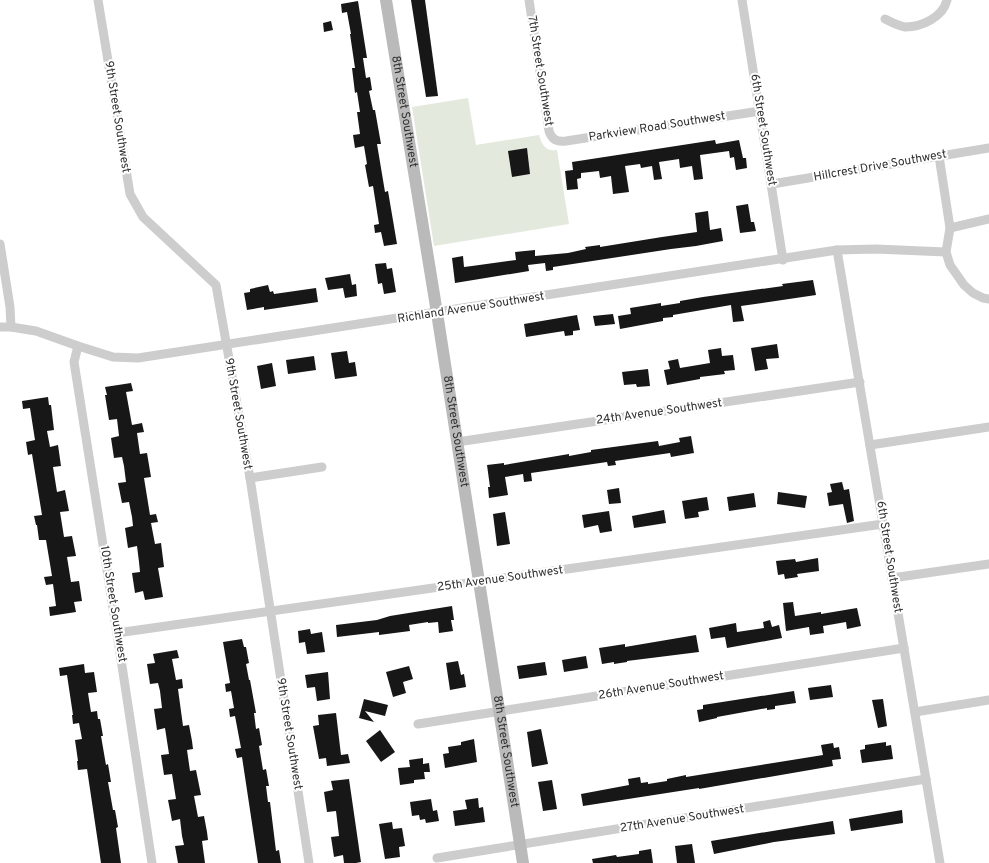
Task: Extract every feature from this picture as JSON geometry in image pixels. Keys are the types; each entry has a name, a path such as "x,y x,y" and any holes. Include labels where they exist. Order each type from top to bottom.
{"street":[{"name":"9th Street Southwest","path":"98,0 130,194 143,217 216,285 250,478 309,863"},
{"name":"8th Street Southwest","path":"386,0 458,442 523,863"},
{"name":"7th Street Southwest","path":"529,0 549,131 555,141"},
{"name":"6th Street Southwest","path":"742,0 783,260"},
{"path":"885,19 905,27 922,24 940,14 943,11 947,0"},
{"name":"Parkview Road Southwest","path":"555,141 566,142 760,110"},
{"name":"Hillcrest Drive Southwest","path":"772,184 989,148"},
{"path":"939,156 950,228 946,252 950,265 964,285 973,293 989,299"},
{"path":"950,228 989,219"},
{"path":"0,244 10,307 11,327"},
{"name":"Richland Avenue Southwest","path":"0,327 11,327 36,331 113,357 138,358 783,260 837,250 876,248 946,252"},
{"name":"6th Street Southwest","path":"837,250 940,863"},
{"name":"10th Street Southwest","path":"78,346 74,362 152,863"},
{"name":"24th Avenue Southwest","path":"458,442 860,382"},
{"path":"870,445 989,427"},
{"path":"250,478 322,467"},
{"name":"25th Avenue Southwest","path":"117,633 883,524"},
{"path":"892,578 989,564"},
{"name":"26th Avenue Southwest","path":"418,724 904,648"},
{"path":"914,712 989,700"},
{"name":"27th Avenue Southwest","path":"438,858 926,780"}],"shaded area":[{"path":"468,98 476,145 539,135 547,149 557,150 569,224 434,246 412,107"}],"building":[{"path":"411,0 425,0 438,96 426,97"},
{"path":"358,1 367,58 363,58 366,78 370,77 372,90 369,91 373,110 375,110 381,144 377,144 385,192 388,191 397,244 384,246 381,232 375,233 374,225 379,224 373,186 369,187 365,165 367,164 364,146 355,148 353,135 360,134 357,112 360,112 357,92 355,93 352,68 355,68 351,34 347,12 342,13 341,4"},
{"path":"331,21 333,30 324,32 323,23"},
{"path":"715,140 716,144 739,140 743,158 746,158 747,168 736,170 734,157 730,158 729,151 700,155 703,179 694,180 692,166 680,168 679,159 659,162 662,179 654,180 652,166 641,168 640,164 625,166 629,192 613,194 611,176 600,178 599,171 581,173 581,178 577,179 578,189 567,190 565,171 573,170 572,162"},
{"path":"527,148 530,174 512,177 508,151"},
{"path":"748,204 751,222 754,222 756,231 740,233 736,206"},
{"path":"708,211 710,230 721,228 723,241 553,267 553,270 546,271 545,263 528,265 529,271 455,283 452,258 463,256 464,267 516,260 515,252 535,250 535,256 568,253 586,249 585,247 600,245 600,247 697,232 695,213"},
{"path":"386,263 387,269 392,268 396,292 384,294 382,283 378,284 375,264"},
{"path":"350,274 352,285 356,284 357,296 345,298 343,288 328,290 325,278"},
{"path":"813,280 816,295 741,306 744,321 733,322 731,305 673,315 673,317 663,318 663,321 620,329 618,316 631,314 630,308 661,303 661,306 703,297 783,286 782,284"},
{"path":"268,285 270,292 273,291 274,294 316,288 318,302 264,310 264,307 247,310 244,293 250,292 250,289"},
{"path":"613,314 615,324 595,326 593,316"},
{"path":"577,315 580,330 573,331 573,335 565,336 564,331 526,337 524,324"},
{"path":"777,344 779,358 766,359 768,369 755,371 751,348"},
{"path":"721,348 722,356 733,355 735,370 724,371 725,374 700,377 700,379 667,385 664,370 670,369 668,361 678,359 680,368 710,363 708,350"},
{"path":"347,351 349,363 355,362 357,376 335,379 331,353"},
{"path":"314,356 316,370 288,374 286,360"},
{"path":"272,363 276,386 261,389 257,366"},
{"path":"648,369 650,386 637,387 636,384 624,385 622,372"},
{"path":"131,383 133,391 126,392 132,425 142,423 144,432 137,433 140,454 147,453 151,477 144,478 150,515 156,514 158,522 151,523 155,544 161,543 164,567 158,568 163,597 145,600 143,591 135,593 132,573 140,572 137,546 128,548 125,528 133,526 132,517 129,502 122,503 118,483 126,482 124,466 122,457 114,458 111,438 119,436 117,419 109,420 105,395 107,395 105,387"},
{"path":"48,397 49,405 51,405 54,430 47,431 50,447 58,445 61,466 53,467 57,492 65,490 69,511 60,512 64,537 72,536 76,556 67,557 71,582 79,581 82,601 74,602 76,612 50,616 49,607 56,606 53,584 46,585 44,577 52,576 46,540 39,540 34,516 42,515 32,454 28,455 26,442 35,440 30,408 23,409 22,401"},
{"path":"691,436 694,453 671,457 670,453 615,461 616,465 608,466 607,462 531,473 532,481 524,482 523,474 505,477 508,495 489,498 488,487 490,487 487,465 504,463 504,465 569,454 569,456 591,452 591,450 658,441 659,446 680,442 679,438"},
{"path":"842,482 844,490 849,489 854,521 847,523 843,504 829,506 827,493 832,492 830,484"},
{"path":"619,488 621,503 609,504 607,490"},
{"path":"778,492 807,496 805,508 777,504"},
{"path":"754,493 756,507 729,511 727,497"},
{"path":"707,497 709,510 698,512 699,517 685,519 682,501"},
{"path":"664,510 666,523 634,528 632,516"},
{"path":"609,511 612,531 600,533 598,525 584,528 582,515"},
{"path":"505,512 510,544 497,546 493,514"},
{"path":"818,558 819,571 797,574 798,577 785,579 784,574 778,575 776,561 795,559 796,562"},
{"path":"793,602 795,616 821,612 821,614 857,608 861,626 847,629 846,622 823,626 824,633 810,635 809,627 786,631 783,603"},
{"path":"452,606 454,620 451,620 453,631 439,633 438,622 428,622 409,625 410,631 379,635 379,632 337,637 336,625 377,620 390,616"},
{"path":"770,620 772,627 779,625 782,638 727,648 725,637 711,639 709,628 736,623 737,632 764,628 763,622"},
{"path":"310,629 311,634 322,632 325,652 307,654 305,642 299,643 298,631"},
{"path":"696,635 699,652 614,664 614,662 602,664 599,648 625,644 625,647"},
{"path":"242,639 244,647 246,647 249,663 246,664 256,713 254,713 256,729 259,728 262,745 259,746 263,770 266,769 269,786 266,786 268,802 270,802 276,851 279,850 281,863 258,863 242,757 237,758 235,749 241,748 235,716 230,717 229,709 234,708 231,691 226,692 225,684 230,683 223,642"},
{"path":"177,650 179,658 172,659 176,680 182,679 183,688 178,689 183,726 189,725 193,749 187,750 190,771 196,770 201,795 194,796 198,817 204,816 207,832 208,840 202,841 205,863 178,863 175,846 184,845 180,819 172,821 168,800 176,799 172,774 164,775 161,755 169,754 165,728 157,730 154,709 162,708 160,691 158,683 150,684 147,664 155,663 153,654"},
{"path":"586,656 588,668 564,672 562,660"},
{"path":"458,661 461,675 464,674 466,687 450,690 446,663"},
{"path":"545,662 547,675 519,679 517,666"},
{"path":"84,664 85,673 94,672 97,692 88,693 91,712 97,711 98,719 100,719 103,736 101,736 106,765 108,764 111,782 108,782 118,827 116,828 121,863 101,863 87,769 78,770 75,740 82,739 79,723 73,724 67,675 60,676 59,668"},
{"path":"409,666 413,679 403,682 406,693 393,697 386,672"},
{"path":"328,672 330,699 317,701 315,687 307,688 305,675"},
{"path":"831,685 833,697 810,700 808,688"},
{"path":"794,691 796,703 775,706 775,709 767,710 767,708 717,717 699,722 697,710 703,709 703,705"},
{"path":"364,699 388,705 385,716 365,711 374,722 359,718"},
{"path":"883,699 887,726 878,728 872,700"},
{"path":"336,713 341,755 348,754 350,763 327,766 326,758 319,759 313,726 319,725 318,715"},
{"path":"541,729 548,764 532,767 527,732"},
{"path":"380,730 395,752 381,762 366,741"},
{"path":"474,739 477,762 445,768 443,754 449,753 448,747 461,745 461,742"},
{"path":"886,742 886,746 891,745 893,759 862,763 860,750 865,749 865,745"},
{"path":"833,743 834,748 839,747 841,759 832,760 833,766 699,789 583,806 581,794 629,785 628,779 640,777 641,783 648,782 648,784 667,781 667,779 686,775 686,777 823,755 821,745"},
{"path":"423,758 423,764 429,763 430,772 424,772 425,779 414,780 414,783 400,785 398,768 410,767 409,760"},
{"path":"349,779 361,862 356,863 344,863 343,855 334,857 331,837 339,836 336,811 327,812 324,792 333,790 331,781"},
{"path":"552,780 557,809 543,811 538,782"},
{"path":"478,798 479,808 483,807 485,822 455,826 453,811 467,809 465,800"},
{"path":"431,799 433,811 437,810 439,821 426,823 425,819 420,820 419,815 412,816 410,802"},
{"path":"902,810 903,823 851,831 849,819"},
{"path":"833,821 835,834 774,842 714,854 711,841"},
{"path":"392,822 393,829 402,828 405,846 399,847 400,857 385,859 379,824"},
{"path":"692,844 695,863 677,863 675,846"},
{"path":"651,849 653,863 593,863 592,859 616,855 617,857 639,854 639,851"}]}
